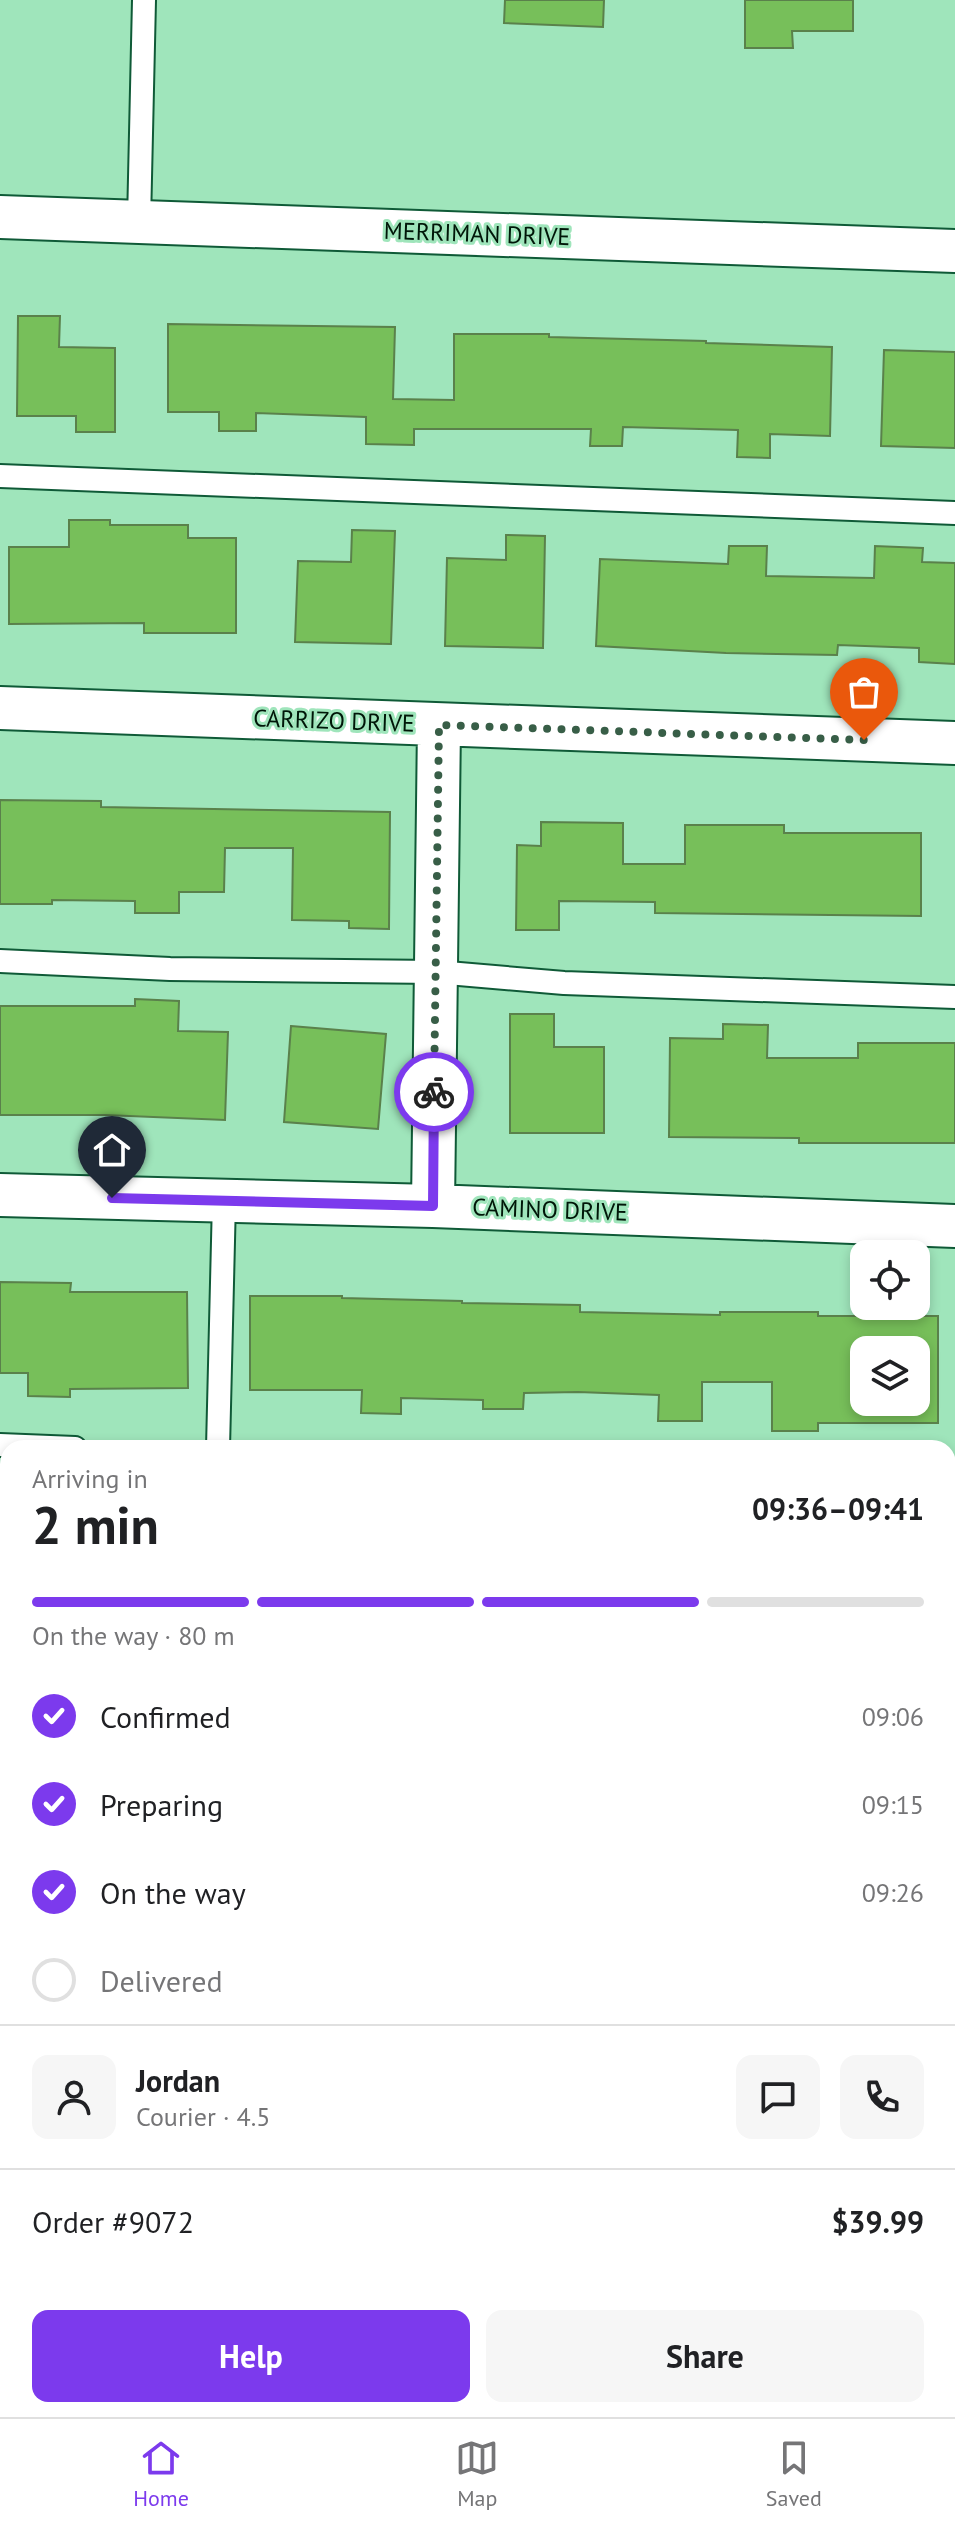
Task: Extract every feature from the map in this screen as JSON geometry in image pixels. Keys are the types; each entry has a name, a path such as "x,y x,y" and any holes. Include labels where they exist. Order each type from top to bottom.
{"street":[{"name":"MERRIMAN DRIVE","path":"0,217 955,251"},
{"name":"CARRIZO DRIVE","path":"0,708 955,743"},
{"path":"433,1206 439,725"},
{"name":"CAMINO DRIVE","path":"0,1195 433,1206 955,1226"}],"lane":[{"path":"139,222 144,0"},
{"path":"0,476 955,513"},
{"path":"0,961 170,969 436,972 564,983 955,997"},
{"path":"218,1440 224,1200"}],"building":[{"path":"505,0 604,0 603,27 504,23"},
{"path":"745,0 853,0 853,31 792,31 793,48 745,48"},
{"path":"18,316 60,316 59,347 115,348 115,432 76,432 76,416 17,416"},
{"path":"168,324 395,327 393,399 454,400 454,334 549,334 549,337 832,347 830,436 770,434 770,458 737,457 738,430 623,427 622,446 590,446 591,429 414,429 414,445 366,444 366,417 256,413 256,431 219,431 219,412 168,412"},
{"path":"884,350 955,352 955,448 881,446"},
{"path":"69,520 110,520 110,525 188,525 188,538 236,538 236,633 144,633 144,623 9,624 9,547 69,547"},
{"path":"352,530 395,531 391,644 295,642 298,561 351,562"},
{"path":"506,535 545,536 543,648 445,646 447,558 506,560"},
{"path":"729,546 767,546 766,576 874,578 875,546 923,548 922,562 955,563 955,664 919,662 919,648 838,645 837,655 596,646 600,559 728,564"},
{"path":"0,800 101,801 101,807 390,812 389,929 349,928 349,921 292,920 293,848 225,848 224,892 179,892 179,913 135,913 135,901 52,900 52,904 0,904"},
{"path":"541,822 623,823 623,864 685,864 685,825 784,825 784,833 921,833 921,916 655,913 655,902 559,901 559,930 516,930 517,845 541,846"},
{"path":"135,999 179,1001 178,1031 228,1032 225,1120 0,1115 0,1006 135,1006"},
{"path":"510,1014 554,1014 554,1047 604,1047 604,1133 510,1133"},
{"path":"723,1024 768,1025 767,1058 858,1058 858,1043 955,1043 955,1143 799,1143 799,1138 669,1137 670,1038 723,1039"},
{"path":"291,1026 386,1034 378,1129 284,1122"},
{"path":"0,1282 71,1283 70,1292 187,1292 188,1388 70,1389 70,1397 28,1396 28,1373 0,1373"},
{"path":"250,1296 342,1296 462,1303 580,1305 580,1312 720,1315 720,1312 818,1312 818,1316 850,1316 850,1320 930,1320 930,1316 938,1316 938,1423 818,1423 818,1431 772,1431 772,1382 702,1382 702,1421 658,1421 659,1395 578,1392 524,1393 523,1409 483,1409 483,1400 401,1398 401,1414 361,1413 362,1390 250,1390"}],"way so far":[{"path":"434,1092 439,725 864,740"}],"route":[{"path":"112,1198 433,1206 434,1092"}]}
